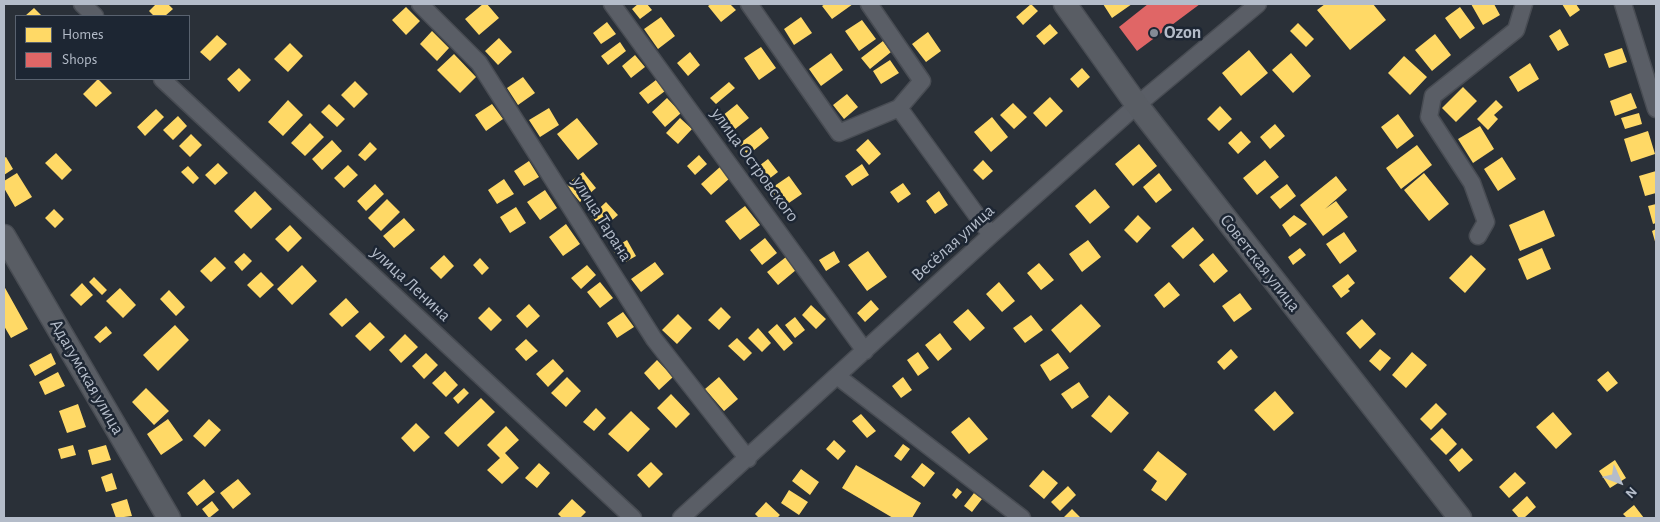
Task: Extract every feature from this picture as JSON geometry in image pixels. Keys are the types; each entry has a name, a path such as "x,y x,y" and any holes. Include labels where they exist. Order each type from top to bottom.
{"main road":[{"name":"Советская улица","path":"1065,4 1137,105 1460,518"},
{"name":"Адагумская улица","path":"4,236 169,518"}],"street":[{"path":"82,4 94,15"},
{"name":"улица Тарана","path":"420,4 479,63 654,339 748,459"},
{"name":"улица Островского","path":"612,4 865,350"},
{"path":"749,4 839,132 899,108 922,81 870,4"},
{"name":"Весёлая улица","path":"681,518 748,459 991,235 1137,105 1258,4"},
{"path":"1478,236 1486,222 1472,183 1429,117 1431,103 1433,96 1516,30 1524,4"},
{"path":"1623,4 1656,109"},
{"name":"улица Ленина","path":"163,80 633,518"},
{"path":"899,108 991,235"},
{"path":"837,376 1022,518"}],"building: Homes":[{"path":"156,4 168,4 173,9 166,15 153,15 149,11"},
{"path":"483,4 487,4 499,18 479,35 465,19"},
{"path":"638,4 647,4 652,10 640,19 632,9"},
{"path":"711,4 730,4 736,10 721,22 708,6"},
{"path":"825,4 853,4 832,19 822,6"},
{"path":"1031,4 1038,11 1023,25 1016,17"},
{"path":"1103,4 1132,4 1112,18"},
{"path":"1325,4 1373,4 1386,20 1350,50 1317,10"},
{"path":"1471,4 1494,4 1500,15 1483,25"},
{"path":"1562,4 1576,4 1580,10 1570,17"},
{"path":"406,7 420,21 406,35 392,20"},
{"path":"1460,7 1475,28 1460,39 1445,18"},
{"path":"34,8 41,15 26,15"},
{"path":"661,17 675,36 658,49 644,29"},
{"path":"801,17 812,33 794,45 784,29"},
{"path":"862,20 876,39 859,51 845,31"},
{"path":"607,22 616,34 601,44 593,33"},
{"path":"1298,23 1314,39 1306,47 1290,31"},
{"path":"1050,24 1058,33 1044,45 1036,36"},
{"path":"1560,29 1569,45 1558,51 1549,36"},
{"path":"432,31 449,48 437,61 420,44"},
{"path":"928,32 941,51 926,62 912,44"},
{"path":"1435,34 1451,55 1432,71 1415,50"},
{"path":"217,35 227,44 210,61 200,52"},
{"path":"499,38 512,52 498,65 485,51"},
{"path":"883,41 891,52 870,69 861,58"},
{"path":"620,42 626,51 608,65 601,56"},
{"path":"290,43 303,56 288,72 274,59"},
{"path":"761,47 776,68 759,80 744,58"},
{"path":"1622,48 1627,62 1609,68 1604,54"},
{"path":"1249,50 1268,73 1241,96 1222,73"},
{"path":"690,52 700,65 688,76 677,63"},
{"path":"831,53 843,70 821,86 809,69"},
{"path":"1291,53 1311,76 1293,93 1272,70"},
{"path":"454,54 476,77 460,93 437,70"},
{"path":"635,55 645,67 631,78 622,66"},
{"path":"1404,56 1427,77 1410,95 1388,73"},
{"path":"890,60 899,73 881,84 873,71"},
{"path":"1530,63 1539,79 1518,92 1509,77"},
{"path":"239,68 251,80 239,92 227,79"},
{"path":"1082,68 1090,77 1078,88 1070,79"},
{"path":"523,77 535,93 518,105 507,88"},
{"path":"97,80 112,93 96,107 83,94"},
{"path":"656,80 665,91 648,104 639,93"},
{"path":"355,81 368,94 354,108 341,95"},
{"path":"729,82 735,88 716,104 710,98"},
{"path":"1463,87 1477,101 1456,122 1442,108"},
{"path":"1631,93 1637,108 1615,116 1610,101"},
{"path":"847,94 858,107 844,119 833,105"},
{"path":"1050,97 1063,111 1046,127 1033,113"},
{"path":"667,98 681,113 665,127 652,112"},
{"path":"288,100 303,115 283,136 268,122"},
{"path":"1496,100 1503,107 1494,115 1498,119 1488,130 1477,119"},
{"path":"1013,103 1027,117 1014,129 1000,115"},
{"path":"329,104 345,119 337,127 321,112"},
{"path":"492,104 503,119 486,131 475,115"},
{"path":"737,104 749,118 734,130 722,116"},
{"path":"1220,106 1232,119 1219,131 1207,119"},
{"path":"549,108 559,125 540,137 529,120"},
{"path":"156,109 164,117 145,136 137,127"},
{"path":"1639,113 1642,124 1625,129 1621,118"},
{"path":"1398,114 1414,136 1397,149 1381,127"},
{"path":"178,116 187,126 173,140 163,130"},
{"path":"992,117 1008,137 991,152 974,132"},
{"path":"577,118 598,144 578,160 557,134"},
{"path":"680,118 692,129 678,144 666,133"},
{"path":"310,123 324,137 305,156 291,143"},
{"path":"1275,124 1285,136 1270,149 1260,137"},
{"path":"1480,126 1494,149 1473,163 1458,139"},
{"path":"761,127 769,138 748,155 739,144"},
{"path":"1241,131 1251,142 1238,154 1228,143"},
{"path":"1648,131 1655,154 1631,162 1624,139"},
{"path":"191,134 202,145 190,157 179,146"},
{"path":"868,139 881,154 869,165 856,150"},
{"path":"332,140 342,151 322,170 312,159"},
{"path":"370,142 377,149 365,161 358,155"},
{"path":"1139,144 1157,166 1133,186 1115,164"},
{"path":"1417,145 1432,165 1401,189 1386,168"},
{"path":"56,153 72,170 62,180 45,163"},
{"path":"699,155 707,164 695,175 687,166"},
{"path":"6,157 13,169 4,175 4,158"},
{"path":"1502,157 1516,179 1498,191 1484,169"},
{"path":"768,159 778,172 765,182 755,169"},
{"path":"983,160 993,171 983,180 973,170"},
{"path":"1265,160 1279,177 1257,195 1243,178"},
{"path":"529,161 539,177 524,186 514,171"},
{"path":"218,163 228,173 215,185 205,175"},
{"path":"862,164 869,175 852,186 845,176"},
{"path":"348,165 358,175 344,188 334,178"},
{"path":"188,166 199,178 193,184 181,172"},
{"path":"720,167 730,178 711,195 701,184"},
{"path":"1656,171 1656,193 1645,196 1639,176"},
{"path":"583,172 596,188 580,202 566,185"},
{"path":"17,173 32,197 15,207 4,188 4,181"},
{"path":"1159,173 1172,190 1156,203 1143,187"},
{"path":"1424,173 1449,204 1429,221 1404,190"},
{"path":"789,176 802,194 783,207 770,189"},
{"path":"1336,176 1347,190 1325,209 1336,201 1348,217 1323,236 1300,205"},
{"path":"504,179 514,194 497,204 488,190"},
{"path":"903,183 911,194 898,203 890,192"},
{"path":"375,184 384,194 366,211 357,201"},
{"path":"1287,184 1296,196 1280,209 1270,197"},
{"path":"1095,189 1110,207 1090,224 1075,206"},
{"path":"545,190 557,208 540,220 527,202"},
{"path":"255,191 272,209 251,229 234,211"},
{"path":"939,191 948,205 935,214 926,201"},
{"path":"387,199 400,212 381,231 368,218"},
{"path":"606,202 618,215 602,229 591,216"},
{"path":"1656,204 1656,223 1653,224 1648,206"},
{"path":"745,206 760,225 740,240 725,221"},
{"path":"516,207 526,223 510,233 500,217"},
{"path":"54,209 64,219 55,228 45,218"},
{"path":"1544,210 1555,236 1520,251 1509,225"},
{"path":"1138,215 1151,228 1137,243 1124,230"},
{"path":"1294,215 1307,224 1290,237 1282,225"},
{"path":"404,218 415,230 394,248 383,236"},
{"path":"566,224 580,244 563,256 549,237"},
{"path":"290,225 302,238 288,252 275,239"},
{"path":"1193,227 1204,240 1183,259 1171,246"},
{"path":"1656,229 1656,245 1652,231"},
{"path":"1344,232 1357,251 1340,264 1326,244"},
{"path":"765,238 777,253 762,265 750,250"},
{"path":"627,240 636,256 622,264 612,249"},
{"path":"1088,240 1101,257 1082,272 1069,254"},
{"path":"1300,248 1306,255 1293,265 1288,257"},
{"path":"1542,248 1551,269 1527,280 1518,259"},
{"path":"834,251 840,262 826,271 819,260"},
{"path":"868,251 887,277 867,291 848,265"},
{"path":"244,253 252,261 242,271 234,262"},
{"path":"1213,253 1228,271 1214,283 1199,265"},
{"path":"444,255 454,266 441,279 430,268"},
{"path":"1471,255 1486,269 1465,293 1449,278"},
{"path":"215,257 226,268 211,282 200,271"},
{"path":"786,257 796,270 778,285 767,272"},
{"path":"480,258 489,268 482,275 473,265"},
{"path":"655,262 664,274 641,292 631,279"},
{"path":"1039,263 1054,280 1041,290 1027,273"},
{"path":"302,265 317,281 292,305 277,289"},
{"path":"587,265 596,275 581,289 571,278"},
{"path":"261,272 274,285 260,298 247,285"},
{"path":"1348,274 1355,283 1348,289 1350,291 1341,298 1332,286"},
{"path":"94,277 107,290 102,295 89,282"},
{"path":"600,282 613,298 600,308 587,292"},
{"path":"999,282 1015,301 1002,312 986,294"},
{"path":"1169,282 1180,295 1164,308 1154,295"},
{"path":"82,283 93,295 81,306 70,295"},
{"path":"4,286 28,329 11,338 4,326"},
{"path":"120,288 136,305 123,318 106,301"},
{"path":"169,290 185,307 176,316 160,299"},
{"path":"1240,293 1252,309 1234,322 1222,306"},
{"path":"346,298 359,312 342,327 329,314"},
{"path":"871,300 879,309 865,322 857,313"},
{"path":"529,304 540,316 527,328 516,316"},
{"path":"1081,304 1101,326 1070,353 1051,330"},
{"path":"811,305 826,319 816,329 802,315"},
{"path":"489,307 502,320 491,331 478,318"},
{"path":"721,307 731,317 719,330 708,320"},
{"path":"968,309 985,328 970,341 953,322"},
{"path":"623,312 634,327 617,338 607,323"},
{"path":"678,314 692,328 677,344 662,330"},
{"path":"1031,315 1043,330 1025,343 1013,328"},
{"path":"795,317 805,330 795,338 785,325"},
{"path":"1362,319 1376,334 1360,349 1346,333"},
{"path":"370,322 385,337 370,351 355,336"},
{"path":"777,324 793,343 784,351 768,332"},
{"path":"175,325 189,340 158,371 143,355"},
{"path":"106,326 112,333 100,343 94,337"},
{"path":"758,328 771,343 762,352 748,338"},
{"path":"940,333 952,349 938,361 925,345"},
{"path":"405,334 418,347 401,363 389,350"},
{"path":"737,338 752,353 744,361 728,346"},
{"path":"526,339 538,351 526,361 515,349"},
{"path":"1231,349 1238,357 1224,370 1217,362"},
{"path":"1380,349 1391,358 1380,371 1369,361"},
{"path":"918,352 929,368 918,376 907,360"},
{"path":"1412,352 1427,365 1406,388 1392,375"},
{"path":"51,353 56,364 35,376 29,365"},
{"path":"426,353 438,365 424,379 412,366"},
{"path":"1058,353 1069,368 1050,381 1040,365"},
{"path":"553,359 564,371 548,387 536,374"},
{"path":"657,360 673,377 659,390 644,373"},
{"path":"445,371 458,385 446,397 432,383"},
{"path":"1608,371 1618,383 1607,392 1597,380"},
{"path":"58,372 65,386 45,395 39,382"},
{"path":"567,377 581,391 566,407 551,393"},
{"path":"719,377 738,399 724,411 705,389"},
{"path":"903,377 912,390 901,398 892,386"},
{"path":"1079,382 1089,397 1072,409 1061,394"},
{"path":"146,388 169,411 154,425 132,402"},
{"path":"464,388 469,393 458,404 453,398"},
{"path":"1275,391 1294,413 1274,431 1254,410"},
{"path":"671,394 690,414 676,428 657,408"},
{"path":"1109,395 1129,413 1111,433 1091,416"},
{"path":"481,398 495,412 458,447 444,433"},
{"path":"1436,403 1447,414 1431,430 1420,419"},
{"path":"78,404 86,427 67,433 59,411"},
{"path":"596,408 606,418 594,431 583,422"},
{"path":"631,411 650,429 628,452 608,434"},
{"path":"1553,412 1572,434 1556,449 1536,427"},
{"path":"861,414 876,431 867,438 852,421"},
{"path":"969,417 988,439 969,454 951,432"},
{"path":"168,419 183,440 161,455 147,434"},
{"path":"209,419 221,430 205,447 193,436"},
{"path":"416,423 430,437 414,452 401,438"},
{"path":"506,426 519,440 505,453 519,468 502,484 487,470 500,458 487,445"},
{"path":"1442,428 1457,444 1446,455 1430,439"},
{"path":"834,440 846,451 838,460 826,449"},
{"path":"903,444 910,449 901,461 894,456"},
{"path":"73,445 76,455 61,459 58,449"},
{"path":"106,445 111,460 92,465 88,450"},
{"path":"1462,448 1473,460 1459,472 1449,460"},
{"path":"1158,451 1187,474 1166,501 1151,490 1157,481 1143,470"},
{"path":"1615,460 1626,478 1610,488 1599,471"},
{"path":"651,462 663,474 649,488 637,475"},
{"path":"539,463 550,473 537,488 525,478"},
{"path":"922,463 935,473 924,487 911,477"},
{"path":"856,465 921,503 912,518 893,518 842,488"},
{"path":"801,469 819,482 810,495 792,481"},
{"path":"1043,470 1058,483 1044,499 1029,486"},
{"path":"1515,472 1526,483 1509,498 1499,487"},
{"path":"112,473 117,489 106,492 101,477"},
{"path":"204,479 215,492 197,506 187,493"},
{"path":"238,479 251,494 233,509 220,493"},
{"path":"1068,486 1076,495 1060,511 1051,502"},
{"path":"957,488 962,492 956,499 952,495"},
{"path":"789,490 808,502 799,515 781,503"},
{"path":"974,493 982,499 972,512 964,506"},
{"path":"1527,496 1536,507 1524,518 1519,518 1512,510"},
{"path":"127,499 132,516 116,518 111,504"},
{"path":"572,499 586,512 580,518 562,518 558,514"},
{"path":"212,501 219,510 209,518 202,509"},
{"path":"766,502 780,515 777,518 759,518 755,514"},
{"path":"1634,505 1644,518 1627,518 1623,514"},
{"path":"1072,509 1081,518 1063,518"}],"building: Shops":[{"path":"1148,4 1200,4 1137,51 1119,27"}],"place":[{"name":"Ozon","path":"1154,33"}]}
